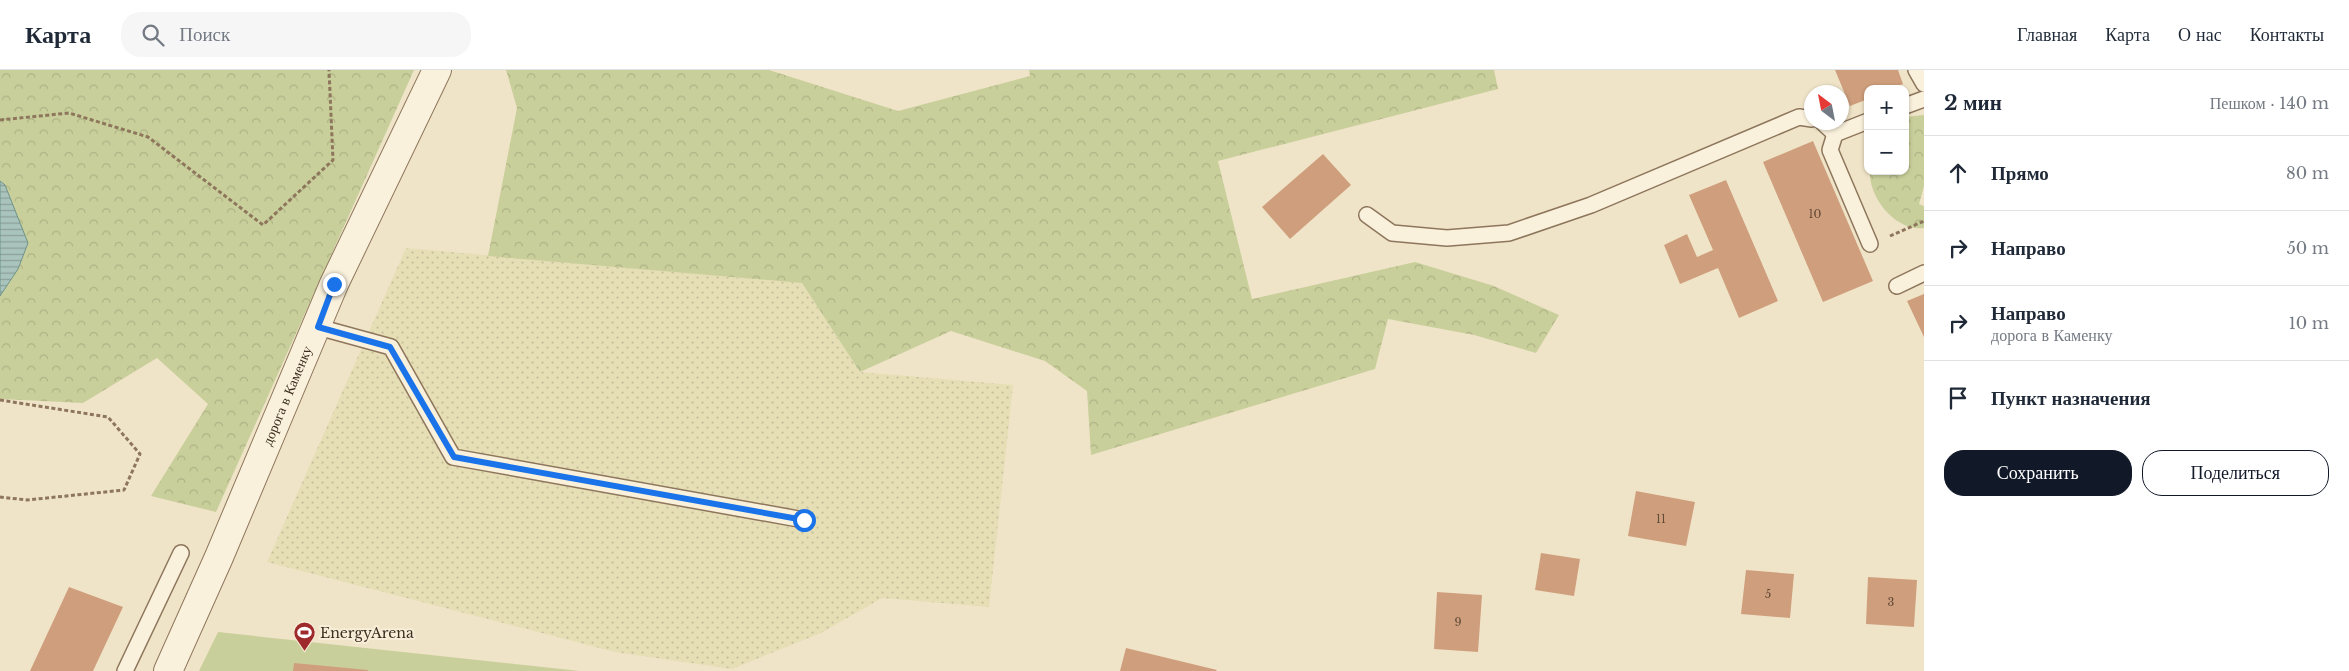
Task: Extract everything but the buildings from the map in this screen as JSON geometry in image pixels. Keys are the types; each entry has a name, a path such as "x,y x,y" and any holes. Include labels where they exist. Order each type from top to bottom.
{"street":[{"name":"дорога в Каменку","path":"168,671 318,327 334,284 438,70"}],"lane":[{"path":"1916,70 1924,84"},
{"path":"1909,105 1924,99"},
{"path":"1367,215 1392,233 1447,238 1509,233 1591,205 1799,117 1804,118"},
{"path":"1835,134 1864,123"},
{"path":"1831,130 1835,134"},
{"path":"1835,134 1830,150 1870,244"},
{"path":"1896,286 1924,273"},
{"path":"318,327 390,347 454,457 804,520"},
{"path":"125,671 180,553"}],"path":[{"path":"0,120 69,113 148,138 263,225 333,160 329,70"},
{"path":"1870,244 1924,221"},
{"path":"0,400 108,416 140,454 124,490 27,500 0,497"}],"shaded area":[{"path":"406,248 802,283 860,372 1013,385 989,607 882,598 821,633 732,669 615,652 267,562"}],"green space":[{"path":"0,70 414,70 216,512 151,496 208,404 157,358 83,403 0,399"},
{"path":"506,70 769,70 898,111 1030,76 1029,70 1494,70 1498,89 1218,161 1252,299 1415,262 1494,286 1559,315 1536,353 1474,335 1388,319 1375,369 1091,455 1087,391 1045,361 951,331 860,372 802,283 488,256 517,108"},
{"path":"1924,115 1924,186 1919,204 1924,206 1924,228 1914,228 1894,219 1879,202 1871,181 1870,175 1909,175 1909,117"},
{"name":"EnergyArena","path":"218,632 580,671 199,671"}],"water":[{"path":"0,181 5,185 28,243 18,269 0,296"}],"place":[{"name":"EnergyArena","path":"304,652"}],"route":[{"path":"334,284 318,327 390,347 454,457 804,520"}]}
